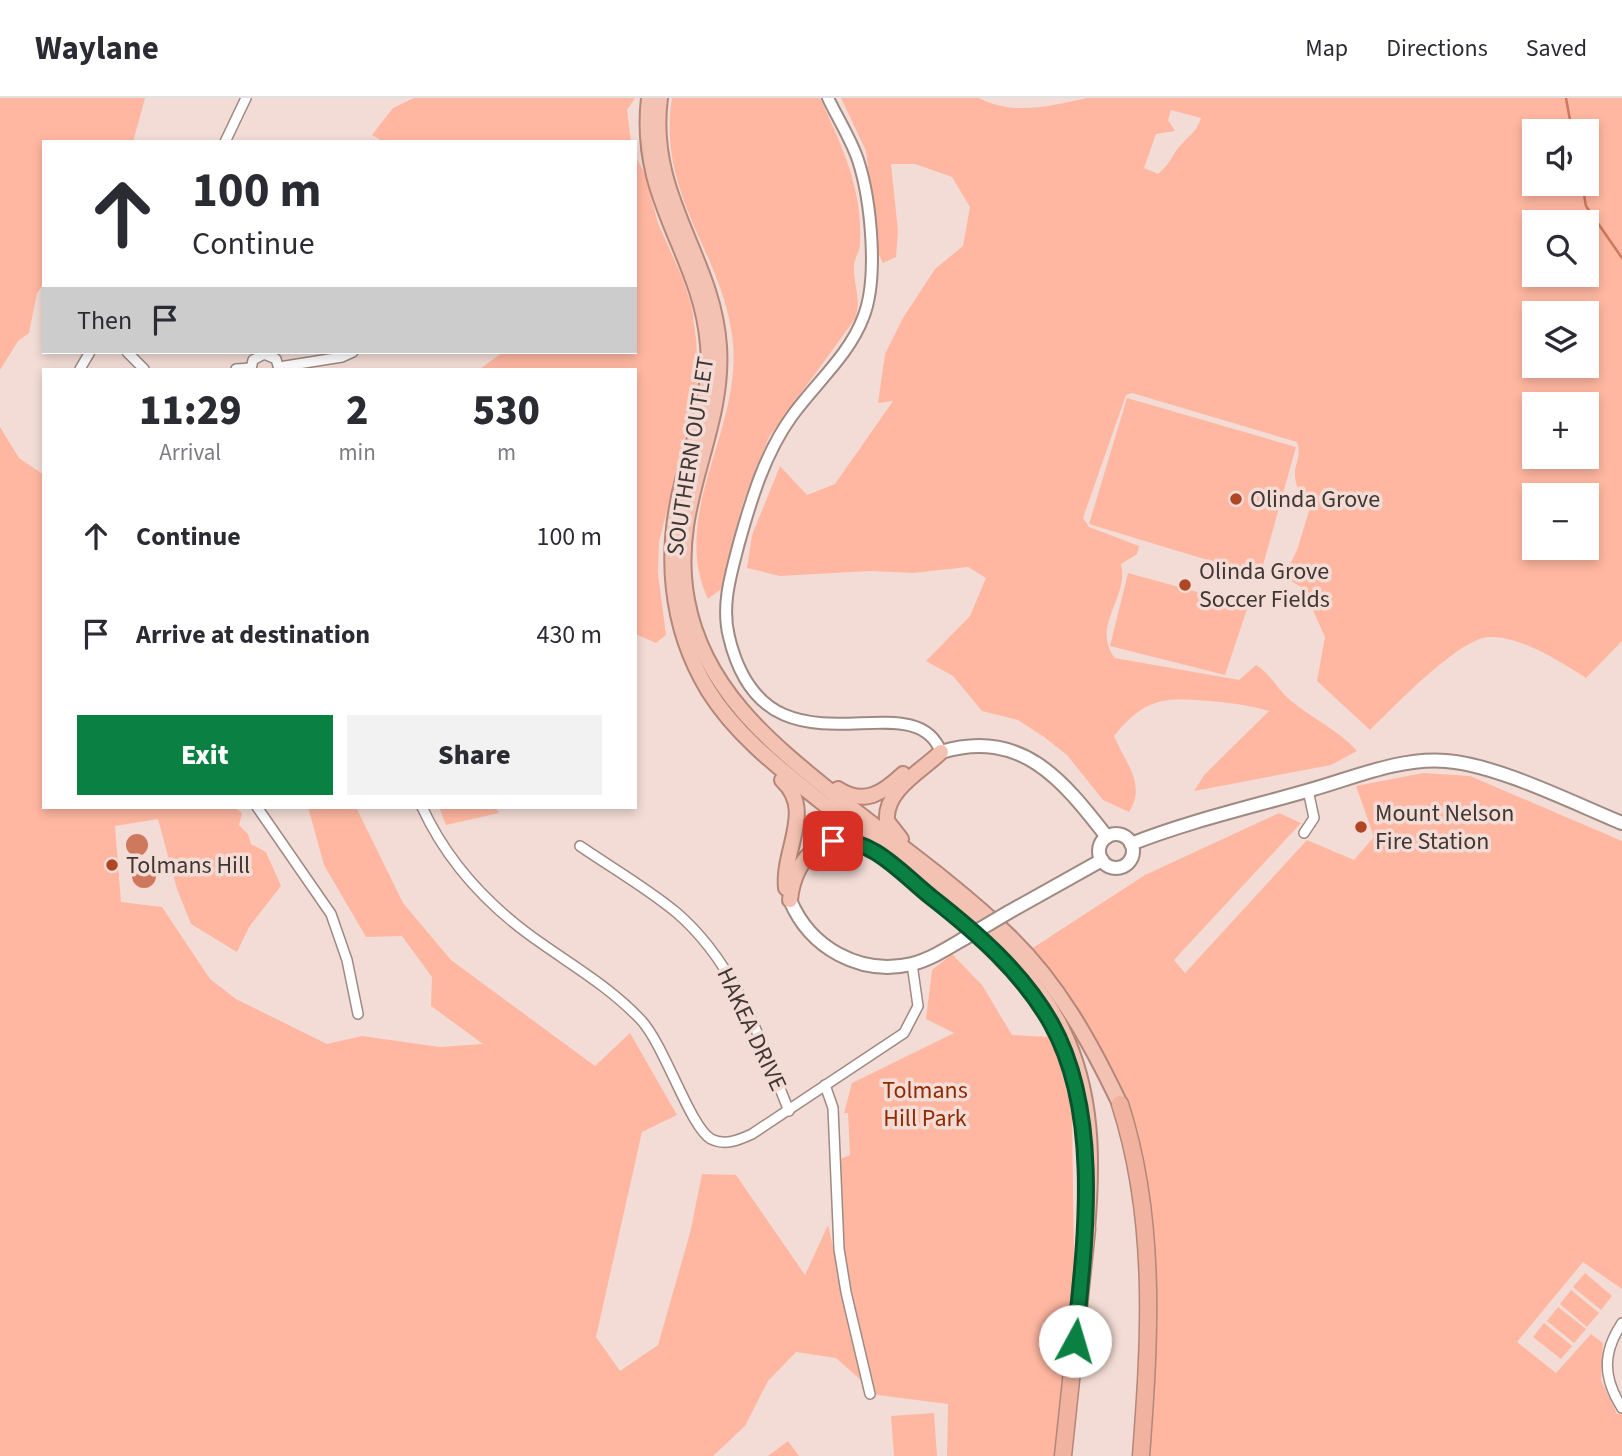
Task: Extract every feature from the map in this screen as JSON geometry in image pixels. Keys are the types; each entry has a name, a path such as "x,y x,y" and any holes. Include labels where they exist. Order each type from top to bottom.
{"highway":[{"name":"SOUTHERN OUTLET","path":"649,98 648,144 655,185 698,296 708,343 704,400 674,522 672,559 674,594 682,633 693,661 716,702 735,727 793,779 973,922 1013,962 1045,1001 1067,1040 1086,1106 1091,1154 1087,1229 1063,1456"},
{"name":"SOUTHERN OUTLET","path":"660,98 658,136 664,176 708,293 719,348 715,405 684,527 684,583 702,650 723,688 790,759 1009,935 1048,980 1097,1056 1120,1104 1138,1170 1148,1265 1149,1355 1141,1456"},
{"path":"740,709 837,788 857,798 879,793 919,761 941,752"},
{"path":"735,727 796,799 798,818 785,864 786,888 790,900"},
{"path":"941,752 913,775 892,800 887,814 890,827 1006,926 1030,952 1048,980"},
{"path":"790,900 796,870 812,851 833,841 861,844 961,921 1013,971 1052,1025 1074,1082 1084,1136 1087,1229"}],"main road":[{"path":"941,752 977,744 1018,752 1050,773 1107,837"},
{"path":"1131,844 1184,825 1401,765 1449,761 1511,780 1622,823"},
{"path":"1118,835 1131,844 1132,855 1121,867 1110,867 1102,860 1100,845 1107,837 1118,835"},
{"path":"790,900 813,936 842,957 882,967 912,964 965,938 1102,860"}],"street":[{"path":"227,140 246,98"},
{"path":"828,98 855,152 862,177 870,235 867,305 852,340 790,418 769,455 747,517 730,582 726,605 728,635 749,682 767,703 783,714 819,726 899,721 915,724 932,734 941,752"},
{"path":"129,354 143,368"},
{"path":"251,368 253,360 262,354"},
{"path":"265,354 276,359 279,368 349,354"},
{"path":"1304,833 1314,818 1308,790"},
{"path":"258,809 331,914 345,952 358,1014"},
{"path":"423,809 449,853 495,906 530,935 603,984 645,1025 661,1048 706,1135 718,1141 737,1140 789,1111 895,1040 912,1023 919,995 912,964"},
{"name":"HAKEA DRIVE","path":"580,846 677,913 714,953 743,1000 789,1111"},
{"path":"825,1085 833,1108 839,1249 870,1394"},
{"path":"1622,1323 1611,1343 1605,1365 1610,1387 1622,1408"}],"green space":[{"path":"0,98 145,98 134,140 42,140 42,286 37,293 29,333 18,341 0,370"},
{"path":"414,98 635,98 627,110 631,140 381,140 372,135 393,108"},
{"path":"672,98 820,98 849,168 860,224 860,247 854,265 858,305 855,319 769,437 744,500 721,589 708,599 698,568 697,536 701,505 733,376 733,344 718,282 682,196 674,166 670,133"},
{"path":"841,98 979,98 1005,107 1032,108 1087,98 1622,98 1622,641 1586,678 1539,651 1513,640 1488,637 1475,641 1426,676 1370,730 1317,681 1325,637 1303,588 1284,577 1297,550 1309,511 1296,482 1295,471 1299,453 1297,442 1132,393 1126,395 1083,518 1089,527 1139,546 1137,554 1121,564 1120,588 1108,623 1108,646 1115,658 1239,680 1256,665 1290,700 1357,751 1331,765 1194,791 1205,774 1269,711 1218,702 1167,700 1135,714 1114,736 1135,783 1134,802 1129,812 1103,800 1067,755 1018,720 982,711 953,676 926,661 970,616 986,578 968,567 913,573 870,571 780,576 747,568 752,535 780,466 807,495 835,484 893,401 878,403 885,354 903,318 935,269 963,246 970,207 952,177 915,164 891,164 898,231 896,257 883,263 878,253 866,151","holes":["1171,110 1201,118 1195,131 1158,174 1144,168 1156,134 1175,131 1168,120"]},
{"path":"637,159 645,174 658,223 683,279 692,308 698,377 659,542 658,573 666,635 656,643 637,635 637,368 481,368 500,354 637,354"},
{"path":"1127,398 1296,447 1260,576 1089,524"},
{"path":"0,427 19,458 42,474 42,809 237,809 242,813 239,825 248,834 251,844 266,852 281,886 249,927 237,952 191,924 177,889 158,819 115,826 121,902 162,907 210,979 236,999 327,1044 362,1036 440,1047 483,1044 431,1006 432,977 402,936 366,937 324,865 309,809 357,809 403,903 451,960 595,1066 630,1033 677,1115 642,1132 596,1337 620,1371 658,1345 690,1233 702,1174 736,1175 805,1275 828,1225 864,1383 836,1358 796,1352 768,1381 745,1426 713,1456 0,1456"},
{"path":"1128,573 1248,606 1225,675 1110,646"},
{"path":"1423,773 1470,776 1622,841 1622,1289 1583,1262 1517,1342 1556,1373 1591,1334 1603,1343 1601,1380 1617,1414 1622,1413 1622,1456 1141,1456 1148,1265 1120,1104 1025,953 1145,875 1279,813 1301,823 1174,960 1185,973 1307,840 1354,860 1374,837 1356,786"},
{"path":"440,809 496,809 499,813 446,825"},
{"name":"Tolmans Hill Park","path":"952,954 982,985 1012,1035 1050,1037 1058,1056 1072,1114 1075,1341 1063,1456 947,1456 948,1404 870,1394 846,1292 838,1160 850,1155 848,1113 844,1113 852,1083 954,1033 926,1019 932,970"},
{"path":"1585,1273 1612,1296 1601,1310 1573,1287"},
{"path":"1571,1290 1599,1313 1587,1327 1560,1304"},
{"path":"1558,1307 1586,1329 1574,1343 1547,1321"},
{"path":"1544,1323 1572,1346 1561,1359 1533,1337"},
{"path":"934,1413 937,1456 894,1456 891,1416"},
{"path":"788,1441 799,1456 768,1456"}],"shaded area":[{"path":"133,834 141,834 148,841 148,849 141,856 133,856 126,849 126,841"},
{"path":"144,864 152,868 156,876 152,884 144,888 136,884 132,876 136,868"}],"waterway":[{"path":"1566,98 1570,119"},
{"path":"1584,196 1586,206 1622,258"}],"place":[{"name":"Olinda Grove","path":"1236,499"},
{"name":"Olinda Grove Soccer Fields","path":"1185,585"},
{"name":"Mount Nelson Fire Station","path":"1361,827"},
{"name":"Tolmans Hill","path":"112,865"}],"route":[{"path":"833,841 853,841 882,857 961,921 1013,971 1052,1025 1074,1082 1084,1136 1087,1229 1075,1341"}]}
